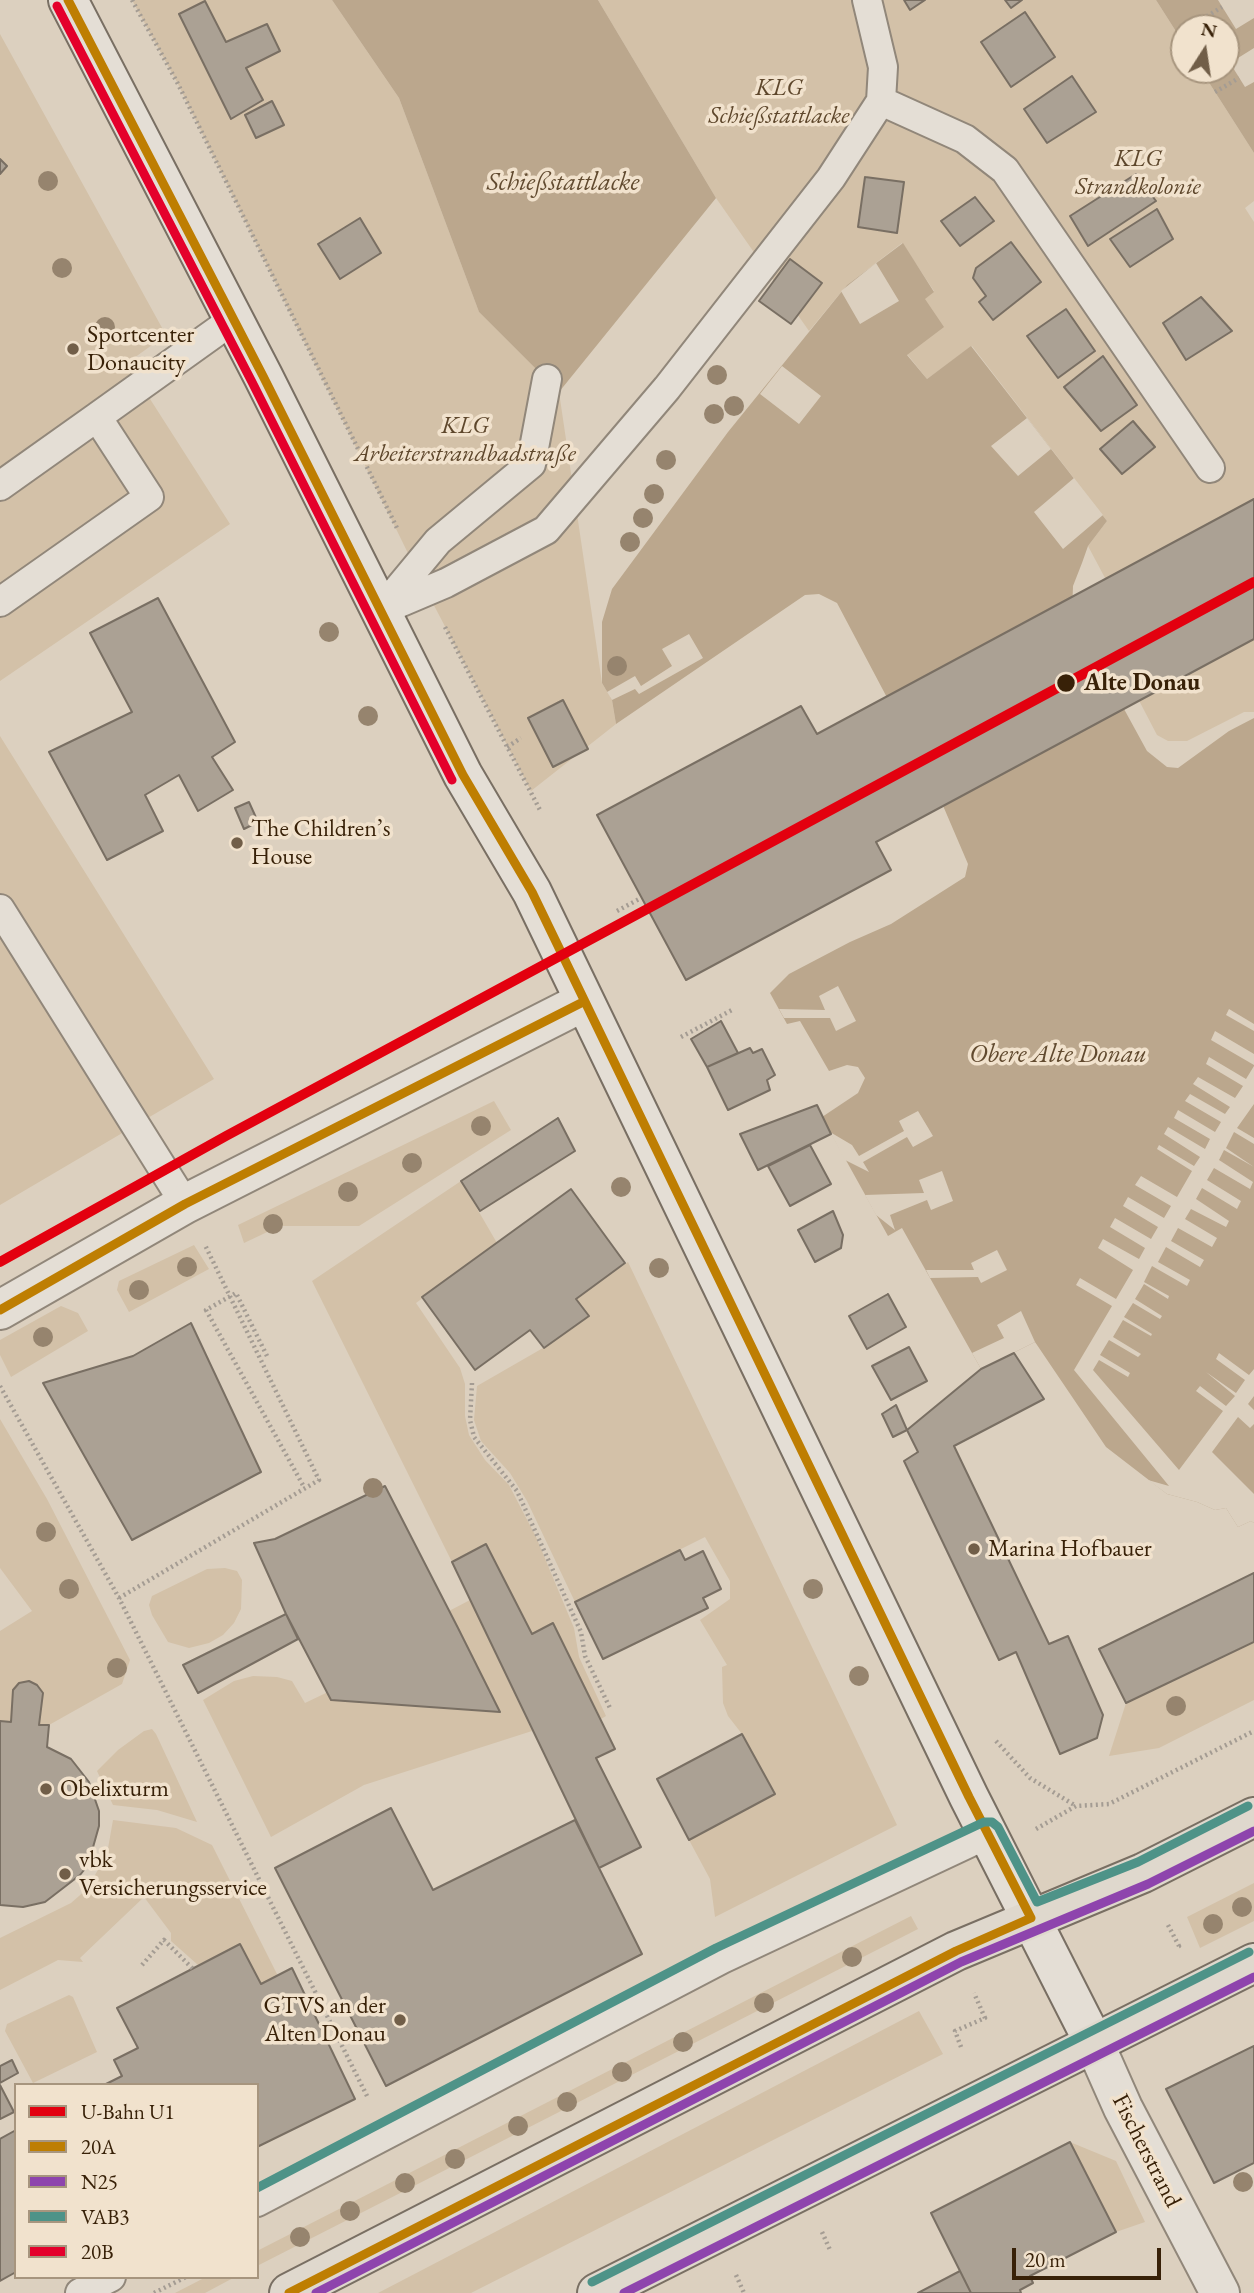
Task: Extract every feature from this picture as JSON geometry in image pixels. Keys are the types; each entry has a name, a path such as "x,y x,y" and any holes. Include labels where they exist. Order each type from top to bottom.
{"main road":[{"name":"Fischerstrand","path":"68,0 234,319 463,775 531,892 988,1834 1095,2045 1122,2108 1220,2293"},
{"path":"0,1310 185,1204 583,1002"},
{"path":"289,2293 956,1951 1143,1873 1254,1817"},
{"path":"597,2293 1254,1963"}],"lane":[{"path":"380,611 422,580 546,530 667,388 822,190 881,101 883,67 867,0"},
{"path":"881,101 965,139 1005,170 1209,468"},
{"path":"0,486 234,319"},
{"path":"422,580 438,541 531,464 547,379"},
{"path":"0,602 149,497 97,417"},
{"path":"0,909 185,1204"},
{"path":"259,2201 722,1959 988,1834"},
{"path":"80,2293 107,2279"}],"path":[{"path":"132,0 178,84 422,580 531,791"},
{"path":"1211,14 1222,7"},
{"path":"1215,92 1229,84"},
{"path":"617,911 641,898"},
{"path":"681,1037 732,1010"},
{"path":"120,1598 319,1479 185,1204"},
{"path":"267,1356 236,1293 206,1310 304,1487"},
{"path":"472,1383 470,1420 474,1437 517,1491 581,1632 585,1656 611,1710"},
{"path":"0,1386 120,1598 367,2093 370,2108 387,2136"},
{"path":"1047,1820 1076,1806 1109,1804 1254,1731"},
{"path":"1168,1925 1179,1946 1169,1951"},
{"path":"142,1965 164,1940 193,1969"},
{"path":"961,2047 955,2031 985,2018 970,1983"},
{"path":"821,2230 830,2250"},
{"path":"736,2273 744,2293"},
{"path":"154,2293 182,2279"}],"green space":[{"name":"KLG Arbeiterstrandbadstraße","path":"132,0 332,0 399,98 479,312 559,392 602,683 612,700 616,724 531,791 427,592 178,84"},
{"path":"598,0 1156,0 1170,22 1170,84 1210,84 1254,153 1254,201 1245,208 1254,222 1254,516 1112,591 1088,546 1107,521 972,346 927,379 907,354 924,299 934,291 902,243 847,285 809,331 716,198"},
{"name":"Sportcenter Donaucity","path":"0,34 166,335 127,363 230,524 0,681"},
{"path":"1254,624 1254,712 1244,712 1187,741 1168,741 1157,735 1133,689"},
{"path":"0,736 214,1079 0,1205"},
{"path":"494,1101 511,1130 359,1226 280,1226 244,1243 238,1225"},
{"path":"461,1181 497,1243 416,1303 460,1368 465,1384 465,1416 469,1435 485,1460 509,1485 536,1537 574,1628 579,1657 606,1716 601,1719 553,1623 532,1634 486,1544 452,1562 312,1281"},
{"path":"194,1245 209,1269 129,1312 117,1290 119,1281"},
{"path":"628,1262 897,1825 715,1917 710,1879 689,1840 775,1794 742,1734 728,1716 723,1703 722,1667 727,1665 700,1620 730,1599 730,1581 705,1537 575,1602 527,1501 510,1473 481,1441 474,1420 477,1386 543,1348 588,1316 576,1299"},
{"path":"61,1306 78,1313 88,1331 11,1377 0,1355 0,1340"},
{"path":"0,1419 47,1499 130,1660 122,1684 49,1725 39,1725 43,1693 37,1685 29,1681 19,1683 13,1690 11,1722 0,1721 0,1631 32,1611 0,1568"},
{"path":"225,1568 237,1571 242,1580 241,1609 234,1623 223,1635 209,1643 189,1648 168,1642 152,1615 149,1605 152,1596 207,1569"},
{"path":"470,1600 532,1731 364,1785 271,1837 203,1700 234,1681 253,1676 292,1681 305,1703 328,1692 331,1700 499,1712 449,1611"},
{"path":"1254,1642 1254,1700 1159,1748 1109,1756 1126,1703"},
{"path":"152,1729 197,1822 157,1810 113,1805 97,1771 118,1750 144,1731"},
{"path":"113,1820 176,1828 212,1845 278,1976 261,1984 240,1944 198,1965 171,1941 171,1933 144,1897 80,1958 83,1962 58,1960 0,1990 0,1938 71,1903 87,1889 107,1854"},
{"path":"1254,1883 1254,1921 1200,1948 1187,1917"},
{"path":"911,1916 918,1929 259,2265 259,2250"},
{"path":"69,1995 73,1997 97,2052 33,2083 5,2031 7,2024"},
{"path":"919,2011 943,2054 471,2293 378,2293"},
{"path":"1070,2142 1116,2161 1145,2222 1116,2232"},
{"path":"202,2279 231,2279 205,2293 175,2293"}],"water":[{"name":"Schießstattlacke","path":"332,0 598,0 716,198 559,392 479,312 399,98"},
{"path":"1156,0 1254,0 1254,153 1210,84 1240,84 1240,14 1170,14 1170,22"},
{"name":"Obere Alte Donau","path":"903,243 934,292 925,299 944,327 907,355 927,379 971,346 1107,521 1088,546 1073,586 1072,614 1147,751 1167,767 1178,768 1229,731 1254,718 1254,1523 1251,1521 1238,1527 1226,1508 1215,1510 1167,1494 1106,1447 1035,1342 981,1369 902,1228 888,1236 822,1117 858,1093 865,1078 858,1067 847,1065 829,1071 800,1021 787,1024 770,993 789,974 891,924 965,877 968,864 938,794 837,603 819,594 805,595 616,724 612,700 602,683 602,622 612,589 728,432 847,285"}],"pier":[{"path":"1218,0 1254,0 1254,18 1240,27 1240,14 1227,14"},
{"path":"1254,48 1254,82 1245,87 1240,79 1240,57"},
{"path":"876,263 899,301 860,324 841,291"},
{"path":"782,366 821,396 799,424 760,394"},
{"path":"1027,418 1051,449 1018,476 991,446"},
{"path":"1074,478 1103,515 1063,549 1034,512"},
{"path":"689,634 703,658 639,694 635,689 612,700 607,692 635,676 641,686 672,666 662,649"},
{"path":"838,986 856,1021 836,1031 830,1018 784,1018 779,1009 825,1010 819,996"},
{"path":"1229,1009 1254,1024 1254,1031 1226,1015"},
{"path":"1215,1031 1254,1054 1254,1065 1211,1040"},
{"path":"1209,1057 1246,1079 1254,1066 1254,1104 1237,1128 1254,1138 1254,1144 1234,1132 1226,1148 1254,1167 1224,1150 1219,1160 1253,1182 1250,1189 1214,1168 1207,1180 1241,1201 1237,1209 1202,1188 1196,1199 1229,1221 1226,1227 1191,1209 1185,1219 1217,1238 1212,1247 1178,1228 1171,1241 1204,1260 1200,1267 1166,1247 1158,1262 1190,1280 1187,1286 1152,1266 1144,1282 1169,1296 1168,1299 1144,1284 1135,1299 1162,1316 1160,1319 1133,1303 1124,1317 1152,1334 1151,1336 1123,1320 1113,1337 1141,1354 1138,1357 1109,1340 1100,1355 1130,1373 1128,1377 1099,1360 1093,1370 1179,1470 1223,1411 1196,1391 1200,1386 1226,1406 1235,1396 1206,1372 1236,1393 1245,1380 1216,1359 1219,1353 1249,1375 1254,1369 1254,1396 1248,1404 1254,1410 1254,1424 1250,1428 1238,1417 1212,1452 1254,1494 1254,1523 1251,1521 1238,1527 1226,1508 1215,1510 1167,1494 1148,1480 1169,1486 1074,1370 1112,1306 1076,1285 1080,1278 1116,1299 1133,1270 1098,1248 1103,1239 1139,1259 1145,1248 1110,1227 1115,1218 1151,1239 1158,1227 1123,1206 1128,1197 1164,1218 1171,1206 1135,1185 1141,1176 1177,1197 1192,1171 1157,1149 1159,1145 1194,1166 1200,1157 1164,1134 1168,1127 1205,1149 1210,1139 1174,1118 1178,1110 1215,1132 1221,1122 1185,1101 1190,1094 1225,1114 1230,1107 1193,1084 1198,1077 1235,1098 1243,1086 1206,1064"},
{"path":"918,1111 933,1136 913,1147 907,1137 863,1162 869,1172 845,1160 830,1132 852,1145 859,1156 904,1131 899,1121"},
{"path":"942,1171 953,1201 931,1210 927,1200 890,1215 895,1230 876,1215 865,1195 924,1193 919,1180"},
{"path":"997,1250 1007,1270 981,1283 978,1277 930,1278 926,1270 974,1270 971,1263"},
{"path":"1021,1311 1035,1342 981,1369 972,1353 1004,1338 997,1325"}],"building":[{"path":"904,0 925,0 910,10"},
{"path":"1005,0 1022,0 1011,8"},
{"path":"205,1 226,42 267,24 280,51 246,68 263,100 231,119 179,14"},
{"path":"1025,12 1055,57 1011,87 981,42"},
{"path":"1072,76 1096,112 1047,143 1024,109"},
{"path":"272,101 284,125 256,138 245,115"},
{"path":"0,159 7,166 0,174"},
{"path":"1136,174 1156,201 1088,246 1070,216"},
{"path":"865,177 904,182 897,233 858,227"},
{"path":"975,197 994,221 960,246 941,221"},
{"path":"1157,209 1173,239 1130,267 1110,239"},
{"path":"360,218 381,253 340,279 318,244"},
{"path":"1011,242 1041,282 993,320 979,302 986,296 973,278 976,268"},
{"path":"790,259 822,283 791,324 759,301"},
{"path":"1201,297 1232,331 1186,360 1163,323"},
{"path":"1066,309 1095,351 1058,378 1027,336"},
{"path":"1103,356 1137,405 1101,431 1064,387"},
{"path":"1133,421 1155,447 1122,474 1100,449"},
{"path":"1254,499 1254,639 876,842 891,870 686,980 597,815 801,706 817,734"},
{"path":"158,598 235,742 212,757 233,790 198,811 179,775 145,795 163,831 107,860 49,752 132,712 90,633"},
{"path":"563,700 588,749 553,767 528,718"},
{"path":"249,802 258,822 244,829 235,808"},
{"path":"721,1021 738,1053 707,1067 691,1039"},
{"path":"750,1048 753,1053 762,1049 775,1075 767,1080 770,1090 728,1110 707,1067"},
{"path":"817,1105 831,1134 758,1170 740,1134"},
{"path":"558,1118 575,1151 480,1211 461,1181"},
{"path":"810,1145 831,1184 790,1206 768,1166"},
{"path":"571,1189 625,1263 576,1299 589,1316 544,1348 530,1330 475,1370 422,1297"},
{"path":"833,1211 843,1235 841,1248 815,1262 798,1230"},
{"path":"888,1294 906,1327 867,1349 849,1316"},
{"path":"191,1323 261,1472 132,1540 43,1383 133,1356"},
{"path":"909,1347 927,1381 891,1400 872,1366"},
{"name":"Marina Hofbauer","path":"1014,1353 1044,1399 954,1446 1049,1644 1068,1636 1103,1715 1097,1738 1060,1754 1016,1652 999,1660 904,1461 918,1452 907,1430 981,1369"},
{"path":"896,1405 907,1430 893,1437 882,1414"},
{"path":"385,1486 500,1712 331,1700 286,1614 254,1543 275,1539"},
{"path":"486,1544 532,1634 553,1623 615,1749 596,1758 641,1847 599,1868 452,1562"},
{"path":"680,1550 685,1560 703,1551 721,1589 703,1598 708,1608 603,1659 575,1602"},
{"name":"Marina Hofbauer","path":"1254,1573 1254,1642 1126,1703 1099,1649"},
{"path":"286,1614 298,1639 198,1693 183,1665"},
{"name":"Obelixturm","path":"29,1681 37,1685 43,1693 39,1725 49,1725 47,1747 71,1759 89,1782 99,1811 99,1826 88,1865 80,1875 45,1902 23,1907 0,1905 0,1721 11,1722 13,1690 19,1683"},
{"path":"742,1734 775,1794 689,1840 657,1779"},
{"path":"391,1808 433,1890 575,1820 642,1954 386,2086 275,1868"},
{"path":"240,1944 261,1984 292,1968 355,2099 259,2146 259,2083 108,2083 122,2076 114,2060 138,2048 117,2008"},
{"path":"1254,2046 1254,2163 1214,2183 1166,2089"},
{"path":"12,2060 18,2073 0,2083 0,2066"},
{"path":"0,2085 14,2112 0,2119"},
{"path":"14,2131 14,2273 0,2281 0,2139"},
{"path":"1070,2142 1116,2232 1030,2276 1033,2283 1020,2290 1021,2293 971,2293 931,2213"},
{"path":"960,2271 971,2293 918,2293"}],"metro line":[{"name":"U1","path":"0,1262 226,1136 1254,582"}],"transit line":[{"name":"20A","path":"68,0 263,376 463,775 532,892 969,1797 1031,1918 956,1951 289,2293"},
{"name":"20B","path":"57,6 252,382 452,780"},
{"name":"20A","path":"0,1310 185,1204 583,1002"},
{"name":"VAB3","path":"259,2187 716,1948 984,1822 992,1822 998,1827 1037,1902 1138,1862 1248,1806"},
{"name":"N25","path":"316,2293 961,1962 1148,1884 1254,1831"},
{"name":"VAB3","path":"592,2282 1249,1952"},
{"name":"N25","path":"624,2293 1254,1977"}],"place":[{"name":"Sportcenter Donaucity","path":"73,349"},
{"name":"Alte Donau","path":"1066,683"},
{"name":"The Children’s House","path":"237,843"},
{"name":"Marina Hofbauer","path":"974,1549"},
{"name":"Obelixturm","path":"46,1789"},
{"name":"vbk Versicherungsservice","path":"65,1874"},
{"name":"GTVS an der Alten Donau","path":"400,2020"}],"park label":[{"name":"KLG Schießstattlacke","path":"779,102"},
{"name":"KLG Strandkolonie","path":"1138,173"}]}
